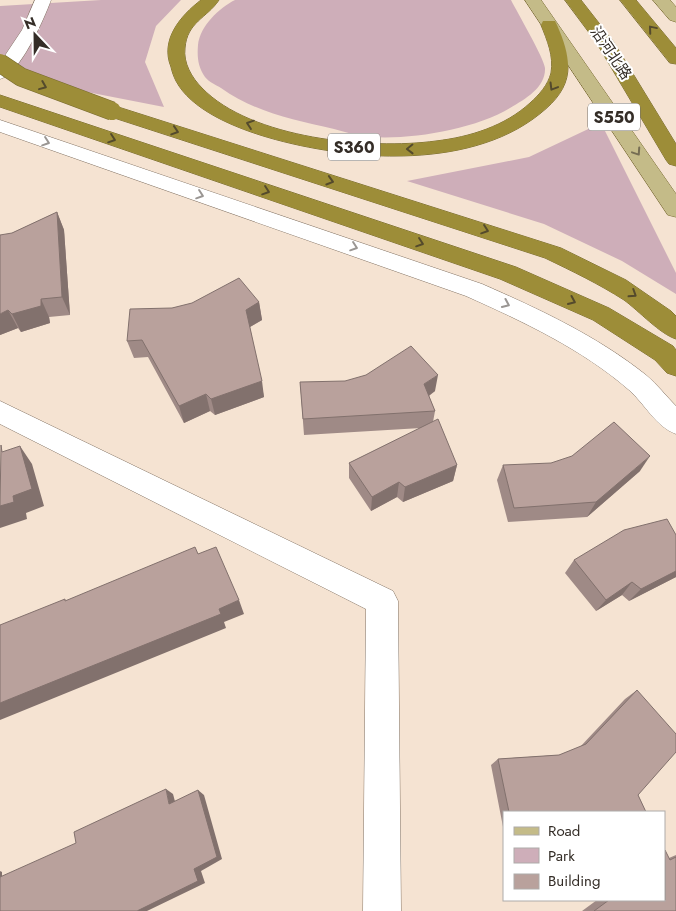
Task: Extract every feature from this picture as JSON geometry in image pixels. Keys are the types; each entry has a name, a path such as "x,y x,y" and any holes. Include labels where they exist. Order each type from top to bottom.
{"highway":[{"name":"S360","path":"211,0 195,12 181,31 175,49 178,69 191,90 217,111 246,124 291,137 377,150 424,149 462,142 494,132 523,118 546,99 557,82 562,63 560,48 550,25"},
{"name":"沿河北路","path":"574,0 604,41 676,160"},
{"path":"628,0 676,59"},
{"path":"0,63 22,77 112,111 553,253 596,272 632,293 658,312 676,330"},
{"path":"0,100 508,273 601,314 664,353 676,366"}],"main road":[{"name":"S360","path":"533,0 550,25"},
{"path":"661,0 676,17"},
{"name":"S550","path":"550,25 676,210"}],"street":[{"path":"0,74 21,49 43,0"},
{"path":"0,126 474,290 532,316 584,346 638,383 676,423"},
{"path":"0,412 382,600 382,911"}],"green space":[{"path":"101,0 181,0 156,26 145,62 164,107 0,75 0,6"},
{"path":"235,0 511,0 540,55 545,68 544,75 539,87 534,92 510,108 479,122 424,135 366,137 357,135 261,109 234,96 205,77 199,66 198,58 198,45 202,31 211,18"},
{"path":"601,123 676,273 676,294 622,261 544,224 407,181 529,157"}],"building":[{"path":"57,212 62,297 41,299 41,306 12,314 8,310 0,314 0,235 12,233"},
{"path":"239,278 259,302 246,310 262,381 211,399 206,394 179,406 142,340 127,341 130,309 172,308 192,303"},
{"path":"411,346 438,375 424,384 435,411 303,419 300,382 345,381 366,375"},
{"path":"438,419 457,465 405,487 399,482 372,497 349,463"},
{"path":"614,422 650,456 596,502 514,508 503,465 551,463 572,456"},
{"path":"1,445 2,452 20,446 32,489 13,496 14,502 0,506"},
{"path":"667,519 676,535 676,571 641,589 632,582 606,600 574,560 624,530"},
{"path":"195,547 198,554 216,547 239,600 219,609 221,614 0,703 0,625 65,599 65,601"},
{"path":"637,690 676,734 676,752 638,795 646,811 509,811 498,759 559,755 586,744"},
{"path":"166,789 169,804 198,790 217,857 194,869 198,881 137,911 0,911 0,877 76,843 74,832"},
{"path":"666,852 670,860 676,857 676,911 594,911 608,901 666,901"}]}
